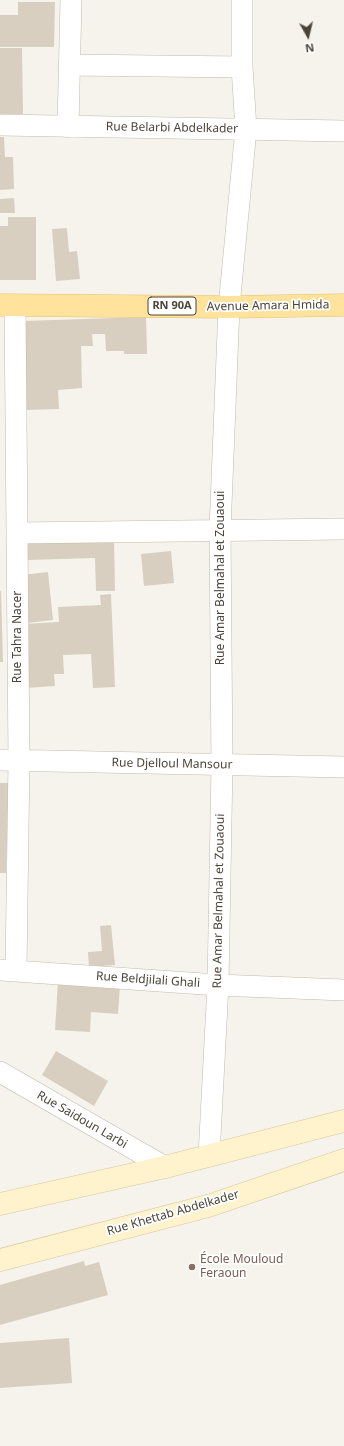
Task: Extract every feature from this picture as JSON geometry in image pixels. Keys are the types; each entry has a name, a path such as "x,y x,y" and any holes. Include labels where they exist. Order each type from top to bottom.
{"main road":[{"name":"Avenue Amara Hmida","path":"7,305 229,307 344,305"},
{"path":"0,1204 165,1168 344,1121"},
{"name":"Rue Khettab Abdelkader","path":"0,1260 208,1206 344,1160"}],"street":[{"path":"68,127 71,0"},
{"name":"Rue Amar Belmahal et Zouaoui","path":"208,1156 218,985 222,765 220,530 229,307 246,129 242,67 242,0"},
{"path":"69,65 242,67"},
{"name":"Rue Belarbi Abdelkader","path":"0,125 344,131"},
{"name":"Rue Tahra Nacer","path":"7,305 18,532 9,760 8,970"},
{"path":"18,532 344,529"},
{"name":"Rue Djelloul Mansour","path":"9,760 344,767"},
{"name":"Rue Beldjilali Ghali","path":"8,970 218,985 344,990"},
{"name":"Rue Saidoun Larbi","path":"0,1072 165,1168"}],"building":[{"path":"18,2 55,2 54,47 0,47 0,15 18,15"},
{"path":"0,48 22,48 23,114 0,114"},
{"path":"0,137 4,137 5,157 13,157 14,189 0,190"},
{"path":"14,198 15,213 0,213 0,199"},
{"path":"8,217 36,217 36,280 0,280 0,226 8,226"},
{"path":"67,228 69,252 77,251 80,279 56,281 52,229"},
{"path":"146,317 147,354 124,354 124,351 106,351 105,334 92,334 93,346 81,346 82,388 58,390 59,409 26,410 23,321"},
{"path":"27,540 114,540 115,591 96,591 95,558 28,560"},
{"path":"171,551 174,583 144,586 141,554"},
{"path":"48,572 53,620 27,623 22,575"},
{"path":"1,591 3,662 0,662"},
{"path":"111,594 115,687 93,688 91,654 63,655 64,674 54,674 55,686 26,688 23,624 59,622 58,607 101,605 100,595"},
{"path":"0,783 9,783 6,873 0,873"},
{"path":"111,925 115,965 89,967 88,952 102,951 100,926"},
{"path":"58,982 120,985 118,1014 91,1012 90,1032 55,1030"},
{"path":"56,1051 108,1081 94,1106 42,1075"},
{"path":"84,1261 85,1266 99,1262 108,1295 0,1325 0,1285"},
{"path":"69,1338 72,1383 0,1388 0,1343"}],"place":[{"name":"École Mouloud Feraoun","path":"192,1267"}]}
